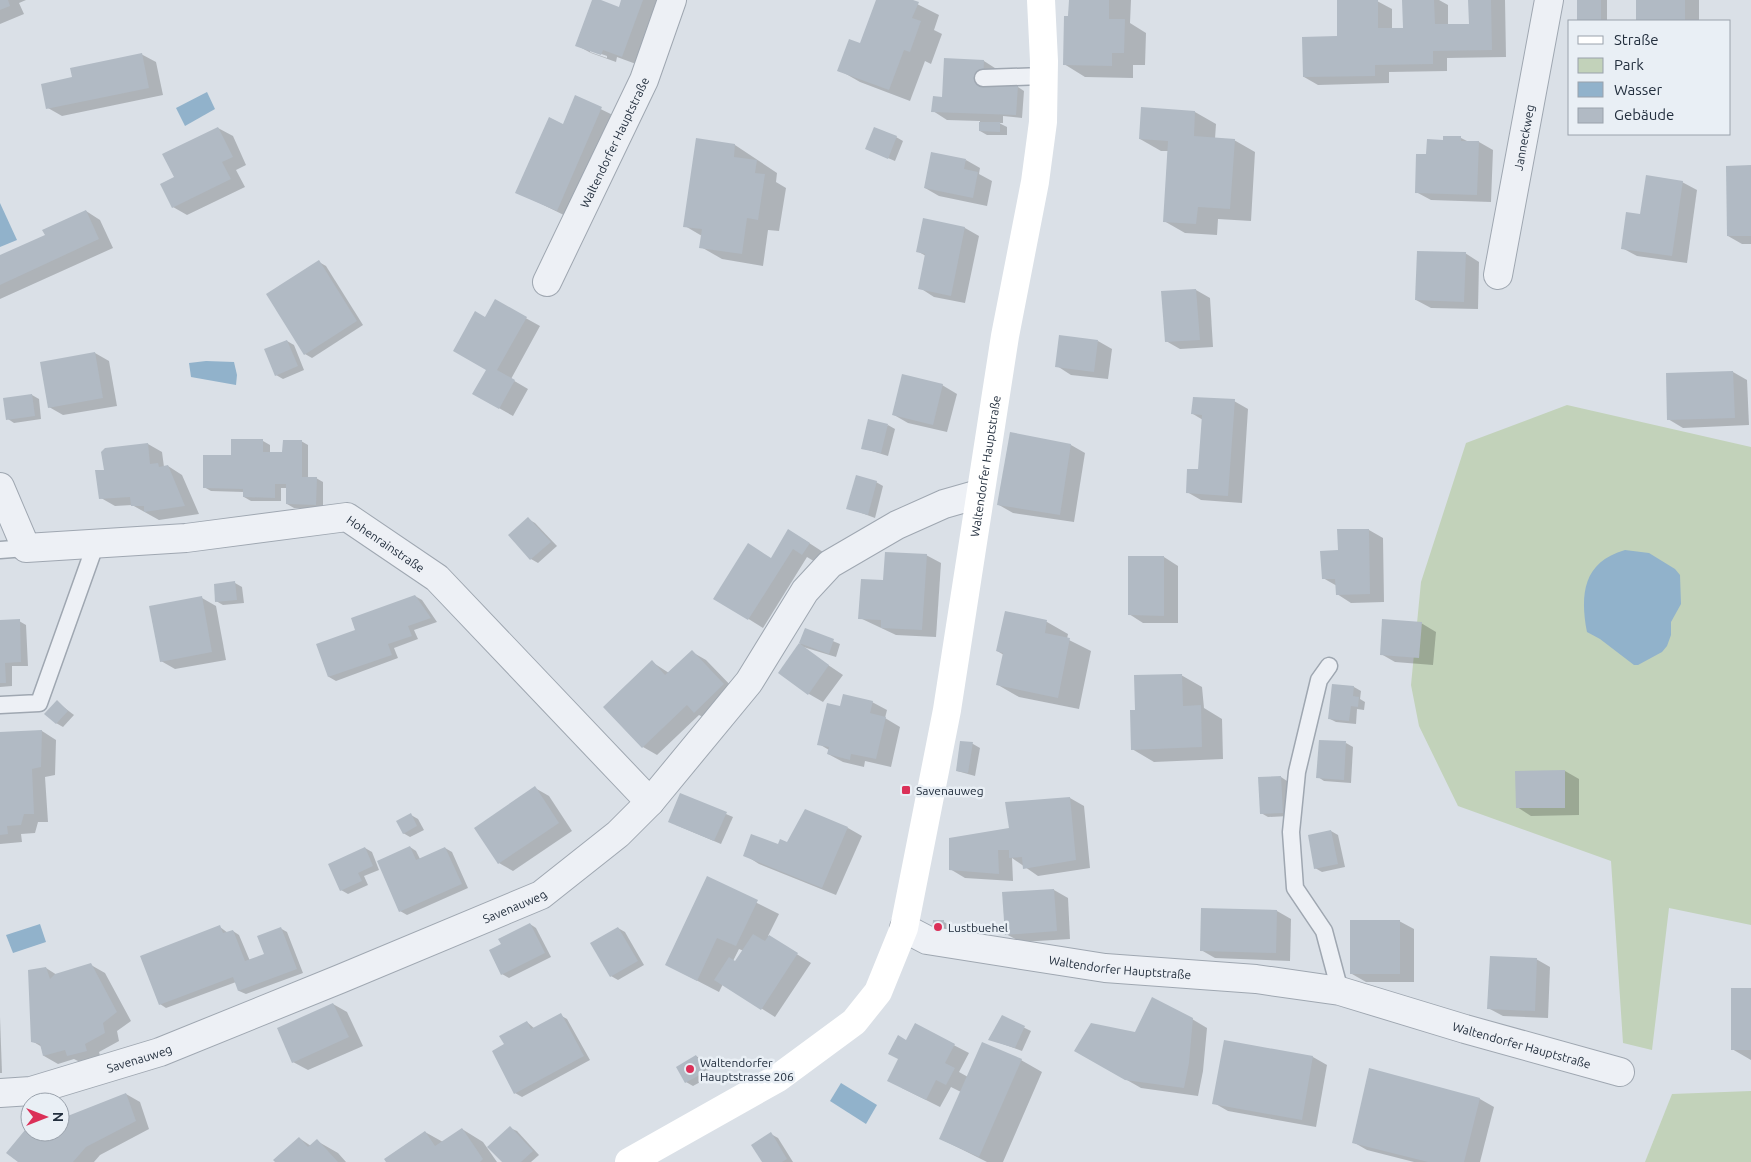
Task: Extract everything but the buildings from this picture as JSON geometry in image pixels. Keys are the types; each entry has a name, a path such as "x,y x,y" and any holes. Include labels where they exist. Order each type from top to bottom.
{"main road":[{"name":"Waltendorfer Hauptstraße","path":"629,1162 778,1078 854,1022 878,992 904,928 948,702 1005,336 1035,182 1043,122 1041,0"}],"street":[{"name":"Waltendorfer Hauptstraße","path":"547,282 644,80 672,0"},
{"name":"Janneckweg","path":"1498,274 1549,0"},
{"name":"Hohenrainstraße","path":"0,487 13,549 186,538 347,517 436,578 650,802"},
{"name":"Savenauweg","path":"0,1093 30,1091 160,1052 542,895 618,834 650,802 749,682 805,591 830,564 897,524 944,504 979,494"},
{"name":"Waltendorfer Hauptstraße","path":"904,928 927,940 1105,968 1256,979 1340,991 1464,1029 1620,1072"}],"lane":[{"path":"984,78 1043,76"},
{"path":"0,706 39,703 96,543"},
{"path":"1329,666 1320,680 1297,772 1291,832 1295,888 1324,931 1340,991"}],"green space":[{"path":"1567,405 1751,447 1751,925 1669,908 1652,1050 1623,1043 1611,861 1458,806 1419,726 1411,685 1421,582 1466,443"},
{"path":"1751,1091 1751,1162 1645,1162 1672,1094"}],"water":[{"path":"207,92 215,109 185,126 176,108"},
{"path":"0,203 17,240 0,247"},
{"path":"206,361 234,362 237,375 236,385 191,377 189,363"},
{"path":"1625,550 1649,553 1675,569 1680,575 1681,604 1671,622 1671,635 1667,646 1662,652 1638,665 1634,665 1600,639 1587,632 1585,618 1585,593 1593,571 1611,555"},
{"path":"40,924 46,942 13,953 6,935"},
{"path":"841,1083 877,1105 866,1124 830,1101"}],"place":[{"name":"Savenauweg","path":"906,790"},
{"name":"Lustbuehel","path":"938,927"},
{"name":"Waltendorfer Hauptstrasse 206","path":"690,1069"}]}
